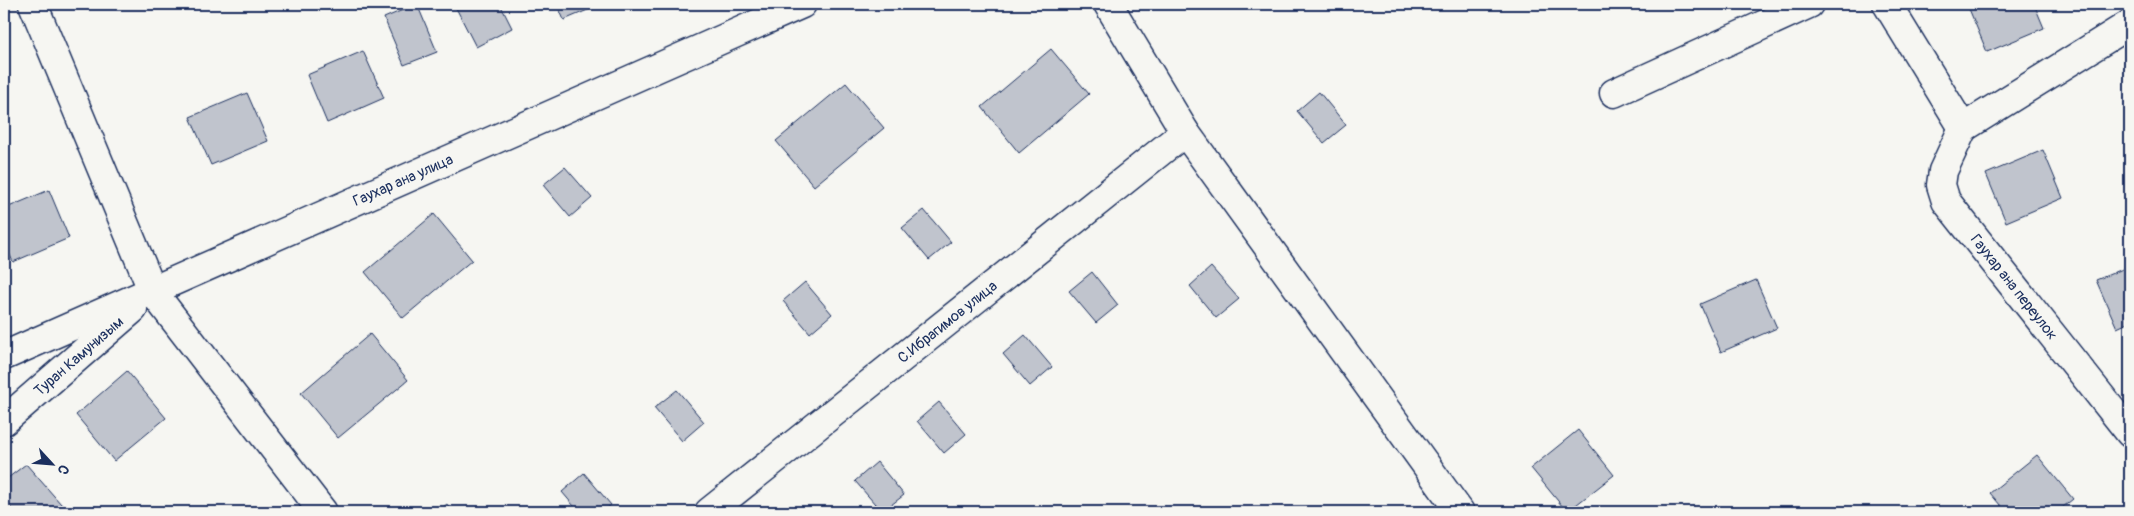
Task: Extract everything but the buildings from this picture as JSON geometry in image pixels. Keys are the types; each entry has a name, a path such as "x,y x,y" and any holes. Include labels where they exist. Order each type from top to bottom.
{"street":[{"path":"33,4 154,292 323,512"},
{"name":"Гаухар ана улица","path":"4,356 154,292 802,4"},
{"path":"1108,4 1185,132 1460,512"},
{"path":"1614,94 1809,4"},
{"path":"1887,4 1963,128 2130,24"},
{"name":"Гаухар ана переулок","path":"1963,128 1943,171 1941,185 1946,201 2130,433"},
{"name":"С.Ибрагимов улица","path":"709,512 1185,132"},
{"name":"Туран Камунизым","path":"4,421 154,292"}]}
